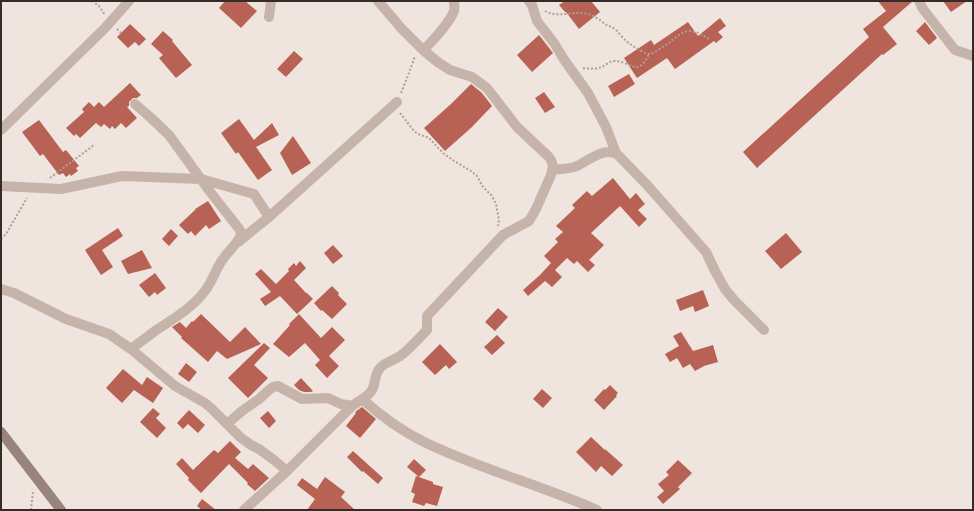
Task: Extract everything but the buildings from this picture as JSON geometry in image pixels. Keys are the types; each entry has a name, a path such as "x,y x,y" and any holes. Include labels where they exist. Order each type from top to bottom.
{"main road":[{"path":"1,432 60,510"}],"street":[{"path":"1,130 105,28 129,1"},
{"path":"269,17 270,1"},
{"path":"244,510 352,406 367,396 372,390 376,375 381,366 405,352 427,330 427,316 503,235 529,220 536,209 552,172 552,163 548,156 517,127 487,88 472,77 450,70 439,63 402,29 378,1"},
{"path":"421,48 431,43 450,18 454,10 454,1"},
{"path":"919,1 923,9 955,50 973,56"},
{"path":"530,2 537,21 588,93 606,127 616,153 648,186 706,252 725,289 764,330"},
{"path":"131,350 193,304 208,286 223,259 237,243 269,217 397,102"},
{"path":"135,104 169,135 240,230 241,235 237,243"},
{"path":"552,170 577,166 602,153 616,153"},
{"path":"1,186 61,189 122,176 201,179 254,194 269,217"},
{"path":"1,289 14,293 66,319 108,334 131,350 175,386 205,403 240,437 274,460 286,471"},
{"path":"227,424 276,386 302,399 328,398 341,404 352,406"},
{"path":"362,399 376,412 424,442 470,462 597,510"}],"path":[{"path":"530,2 554,15 586,13 596,17 616,31 628,43 649,54"},
{"path":"570,68 596,69 614,61 638,67 644,63 649,54 669,44 685,30 701,33 709,38"},
{"path":"421,48 396,107 414,131 429,138 443,153 477,176 496,204 499,220 498,228"},
{"path":"31,510 35,476"}]}
